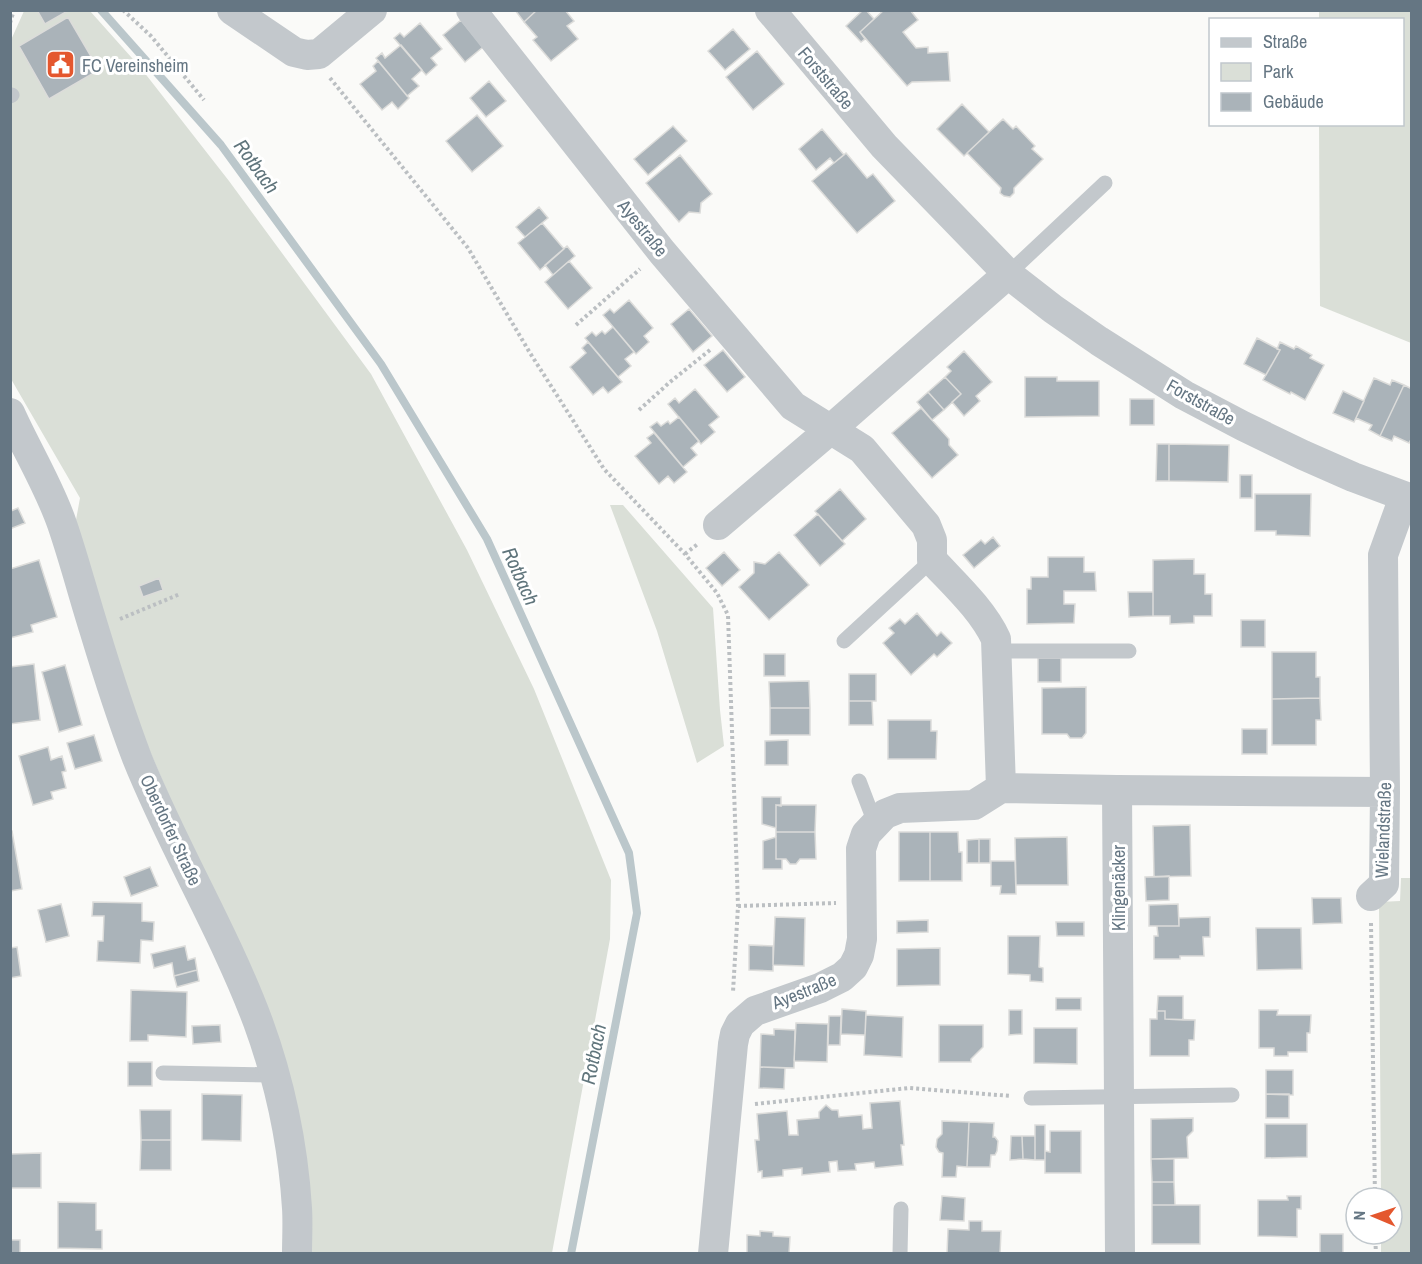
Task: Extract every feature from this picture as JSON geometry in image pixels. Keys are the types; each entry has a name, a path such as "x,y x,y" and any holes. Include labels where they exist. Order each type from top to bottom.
{"street":[{"path":"232,10 294,52 306,55 319,54 372,10"},
{"name":"Ayestraße","path":"471,10 662,252 793,406 862,448 926,525 932,540 933,560"},
{"name":"Forststraße","path":"770,10 884,146 1008,274 1053,309 1099,341 1184,394 1244,426 1303,455 1408,498"},
{"path":"708,534 1008,274"},
{"name":"Oberdorfer Straße","path":"10,413 61,521 119,708 138,759 235,967 258,1022 285,1115 297,1208 297,1254"},
{"name":"Wielandstraße","path":"1371,896 1384,884 1383,555 1408,498"},
{"path":"933,560 973,604 993,631 996,639 1001,788"},
{"path":"875,823 885,814 900,808 974,805 1001,788 1385,792"},
{"name":"Klingenäcker","path":"1117,790 1120,1254"},
{"name":"Ayestraße","path":"740,1024 755,1011 820,988 842,977 853,967 859,955 862,939 861,849 866,834 875,823"},
{"path":"713,1254 733,1044 740,1024"}],"lane":[{"path":"1008,274 1105,183"},
{"path":"844,641 933,560"},
{"path":"998,651 1129,651"},
{"path":"859,781 875,823"},
{"path":"163,1073 275,1075"},
{"path":"1031,1098 1232,1095"},
{"path":"900,1254 901,1209"}],"path":[{"path":"10,23 14,10"},
{"path":"123,10 151,36 204,100"},
{"path":"319,54 326,73 468,248 530,353 604,468 685,554 717,593 728,615 738,906 732,1011 740,1024"},
{"path":"576,325 633,274"},
{"path":"639,410 731,333"},
{"path":"685,554 708,534"},
{"path":"94,629 180,594"},
{"name":"Wielandstraße","path":"1371,896 1375,1186"},
{"path":"738,906 862,903"},
{"path":"728,1107 909,1088 1031,1098"}],"green space":[{"path":"24,11 90,11 140,67 229,181 371,374 467,550 534,689 611,880 610,939 552,1253 308,1253 213,899 128,700 76,520 80,498 11,379 11,40"},
{"path":"1319,11 1411,11 1411,343 1320,306 1319,126 1404,126 1404,18 1319,18"},
{"path":"610,505 623,505 713,608 724,746 697,763 657,631"},
{"path":"1401,878 1411,878 1411,1253 1381,1253 1381,1246 1404,1246 1404,1186 1381,1186 1379,902 1400,901"}],"building":[{"path":"37,10 65,10 66,12 45,24"},
{"path":"515,10 537,10 524,22"},
{"path":"537,10 565,10 574,21 567,26 578,39 551,61 533,40 537,37 524,22"},
{"path":"863,10 866,10 874,19 860,32 865,39 861,42 846,26"},
{"path":"884,10 910,10 918,20 903,32 916,48 928,47 928,53 948,52 950,81 912,82 907,86 860,32"},
{"path":"68,17 99,70 49,99 19,46"},
{"path":"461,20 483,47 465,62 443,35"},
{"path":"420,23 442,49 431,58 437,65 426,75 394,38 400,33 404,37"},
{"path":"733,29 750,49 725,70 708,51"},
{"path":"401,45 422,70 412,79 419,86 407,96 376,58 382,53 385,58"},
{"path":"757,51 784,84 753,110 726,77"},
{"path":"378,61 409,98 398,109 392,102 382,110 360,84 376,71 373,66"},
{"path":"489,81 506,101 486,117 470,98"},
{"path":"962,104 989,132 964,156 937,129"},
{"path":"477,115 503,146 472,172 446,141"},
{"path":"1003,119 1013,129 1016,126 1035,146 1032,149 1043,159 1014,188 1014,193 1010,197 1000,193 1001,188 967,153"},
{"path":"673,126 687,141 648,175 634,159"},
{"path":"822,129 844,155 834,163 830,158 816,170 799,149"},
{"path":"846,153 867,178 873,174 895,201 857,233 812,181"},
{"path":"680,155 712,194 701,203 700,213 689,212 679,222 646,183"},
{"path":"539,207 548,218 525,237 516,227"},
{"path":"542,223 564,249 540,270 518,243"},
{"path":"567,246 575,256 553,275 545,265"},
{"path":"569,261 592,288 568,309 545,282"},
{"path":"629,300 653,328 644,336 649,342 636,354 603,315 610,309 614,313"},
{"path":"689,309 712,336 693,352 671,324"},
{"path":"613,327 634,352 625,359 631,366 618,377 585,338 592,332 596,336 602,331 605,334"},
{"path":"1257,338 1280,350 1266,375 1244,364"},
{"path":"588,342 622,382 608,393 603,387 593,395 570,367 586,353 582,348"},
{"path":"1280,342 1294,349 1296,346 1312,355 1310,358 1324,365 1305,400 1263,380 1280,350 1277,349"},
{"path":"723,350 745,377 727,392 704,365"},
{"path":"964,351 992,382 976,396 980,401 964,416 952,402 961,394 945,377 951,371 947,367"},
{"path":"945,377 961,394 944,410 928,392"},
{"path":"1025,377 1057,377 1057,381 1099,381 1099,416 1025,417"},
{"path":"1374,378 1390,385 1392,380 1404,385 1380,436 1369,430 1372,425 1356,418"},
{"path":"1404,385 1412,389 1412,438 1409,443 1394,436 1392,441 1380,436"},
{"path":"695,389 719,417 709,425 715,432 701,444 668,404 675,398 679,403"},
{"path":"1343,391 1364,401 1354,422 1333,413"},
{"path":"928,392 944,410 932,420 917,402"},
{"path":"1130,399 1154,399 1154,425 1130,425"},
{"path":"921,408 949,439 949,445 958,455 932,478 892,433"},
{"path":"679,417 699,441 691,448 697,455 683,467 650,427 657,422 661,426 668,421 670,424"},
{"path":"654,433 687,472 674,483 668,476 659,484 635,456 651,443 647,438"},
{"path":"1157,444 1169,444 1169,481 1156,481"},
{"path":"1169,444 1229,445 1228,482 1169,481"},
{"path":"1240,475 1252,475 1252,498 1240,498"},
{"path":"840,489 866,519 842,541 815,511"},
{"path":"1255,494 1311,494 1310,536 1276,535 1276,531 1255,531"},
{"path":"18,508 25,523 10,529 10,509 11,511"},
{"path":"818,514 845,544 820,566 794,535"},
{"path":"993,537 1000,546 974,568 963,555 981,540 985,544"},
{"path":"724,552 740,570 722,586 706,568"},
{"path":"779,552 809,585 769,620 739,587 754,573 754,562 765,564"},
{"path":"1048,557 1084,557 1084,572 1095,572 1096,591 1064,591 1064,604 1075,604 1074,623 1027,624 1027,589 1031,589 1031,577 1048,577"},
{"path":"1194,559 1194,574 1205,574 1205,594 1212,594 1212,616 1194,616 1194,623 1170,624 1170,616 1153,616 1153,560"},
{"path":"39,560 57,617 31,625 33,632 10,638 10,569"},
{"path":"159,578 163,590 143,597 139,586"},
{"path":"1128,592 1153,592 1153,616 1129,617"},
{"path":"917,613 937,636 941,632 952,643 937,657 934,654 911,675 883,643 894,633 889,628 900,619 905,624"},
{"path":"1241,620 1265,620 1265,647 1241,647"},
{"path":"1272,652 1316,652 1316,677 1320,677 1320,698 1272,699"},
{"path":"764,654 785,654 785,676 764,676"},
{"path":"1038,658 1061,658 1061,682 1038,682"},
{"path":"34,664 40,720 10,724 10,667"},
{"path":"65,665 82,725 59,732 42,672"},
{"path":"849,674 876,674 876,701 849,701"},
{"path":"809,681 810,708 770,708 769,682"},
{"path":"1086,687 1086,733 1082,738 1070,738 1067,734 1042,734 1042,688"},
{"path":"1320,698 1321,720 1316,720 1316,745 1272,745 1272,699"},
{"path":"849,701 872,701 873,725 849,725"},
{"path":"770,708 810,708 810,735 770,735"},
{"path":"888,720 931,720 931,731 937,731 936,759 888,759"},
{"path":"1242,729 1267,729 1267,754 1242,754"},
{"path":"94,735 102,761 75,769 67,743"},
{"path":"788,740 788,765 765,765 765,741"},
{"path":"48,747 51,760 62,756 66,771 62,772 66,788 51,792 53,799 33,805 19,756"},
{"path":"762,797 781,797 781,806 776,805 776,828 762,824"},
{"path":"776,805 816,805 815,832 776,832"},
{"path":"1190,825 1191,876 1154,877 1153,826"},
{"path":"10,831 12,831 22,889 10,891"},
{"path":"776,832 815,832 816,859 800,859 796,864 790,864 786,859 776,859"},
{"path":"899,832 930,832 930,881 899,881"},
{"path":"930,832 958,832 959,852 962,852 962,881 930,881"},
{"path":"776,837 776,859 782,859 782,869 763,869 763,841"},
{"path":"1067,837 1068,885 1016,885 1015,838"},
{"path":"979,839 979,863 967,863 967,840"},
{"path":"979,839 990,839 990,863 979,863"},
{"path":"991,861 1015,861 1016,894 1000,894 1001,886 991,886"},
{"path":"150,867 158,886 131,896 124,877"},
{"path":"1169,876 1169,900 1146,901 1145,877"},
{"path":"1312,898 1341,898 1342,923 1313,924"},
{"path":"93,902 142,903 142,921 154,922 153,941 141,940 140,963 97,961 98,941 103,941 104,916 92,916"},
{"path":"61,904 69,936 46,942 38,910"},
{"path":"1178,904 1179,926 1149,926 1149,905"},
{"path":"775,917 805,918 804,966 773,965"},
{"path":"1210,917 1210,937 1203,937 1204,956 1154,959 1154,936 1158,936 1157,926 1179,926 1179,918"},
{"path":"928,920 928,932 897,933 897,921"},
{"path":"1056,922 1084,922 1084,936 1057,936"},
{"path":"1256,928 1301,928 1302,969 1257,970"},
{"path":"1008,936 1040,936 1039,967 1043,968 1043,982 1030,981 1030,975 1008,974"},
{"path":"749,945 773,946 773,971 749,970"},
{"path":"185,946 188,960 195,958 197,970 174,976 172,963 154,968 151,954"},
{"path":"17,947 21,976 10,978 10,948"},
{"path":"940,948 940,985 897,986 897,949"},
{"path":"197,970 199,981 177,987 174,976"},
{"path":"131,990 187,992 186,1037 148,1035 148,1041 130,1041"},
{"path":"1158,996 1183,996 1183,1020 1165,1019 1165,1011 1157,1011"},
{"path":"1056,998 1081,998 1081,1010 1056,1010"},
{"path":"842,1009 866,1011 865,1035 841,1034"},
{"path":"1009,1010 1022,1010 1022,1034 1009,1035"},
{"path":"1259,1010 1278,1010 1277,1015 1311,1015 1310,1033 1307,1033 1307,1052 1288,1052 1288,1056 1274,1056 1274,1048 1259,1048"},
{"path":"1157,1011 1165,1011 1165,1019 1195,1020 1194,1040 1189,1040 1189,1056 1150,1056 1150,1019 1157,1019"},
{"path":"866,1015 903,1017 902,1057 864,1055"},
{"path":"829,1016 841,1016 840,1045 828,1045"},
{"path":"796,1023 828,1024 827,1062 794,1061"},
{"path":"220,1025 221,1042 193,1044 192,1026"},
{"path":"939,1025 983,1025 983,1047 971,1059 971,1062 939,1062"},
{"path":"1034,1028 1077,1028 1077,1064 1034,1063"},
{"path":"774,1029 795,1030 794,1068 760,1067 761,1034 774,1035"},
{"path":"128,1062 152,1062 152,1086 128,1086"},
{"path":"760,1067 785,1068 784,1089 759,1088"},
{"path":"1266,1070 1293,1070 1293,1095 1266,1094"},
{"path":"202,1094 242,1095 241,1141 202,1140"},
{"path":"1266,1094 1289,1094 1289,1118 1266,1118"},
{"path":"900,1101 904,1145 901,1145 903,1165 875,1168 874,1162 855,1164 856,1170 838,1171 837,1161 829,1162 830,1172 802,1175 802,1168 783,1170 783,1176 762,1178 762,1171 758,1172 755,1140 759,1140 757,1114 787,1111 789,1135 798,1135 797,1120 819,1118 819,1112 826,1105 832,1110 838,1110 839,1117 862,1115 863,1129 872,1128 870,1103"},
{"path":"140,1110 171,1110 171,1140 141,1140"},
{"path":"1193,1118 1193,1131 1187,1137 1188,1158 1151,1159 1151,1119"},
{"path":"942,1121 969,1122 967,1167 957,1166 956,1177 942,1177 943,1153 939,1152 936,1147 937,1139 942,1134"},
{"path":"969,1122 994,1123 993,1137 998,1141 995,1155 991,1155 990,1167 967,1167"},
{"path":"1265,1124 1307,1124 1307,1157 1265,1158"},
{"path":"1035,1125 1045,1125 1045,1160 1035,1160"},
{"path":"1050,1131 1081,1131 1081,1173 1045,1173 1045,1151 1050,1152"},
{"path":"1011,1136 1022,1136 1023,1159 1010,1160"},
{"path":"1022,1136 1035,1136 1035,1160 1023,1159"},
{"path":"141,1140 171,1140 171,1170 140,1170"},
{"path":"41,1153 41,1188 10,1188 10,1154"},
{"path":"1151,1159 1174,1159 1174,1182 1152,1182"},
{"path":"1152,1182 1174,1182 1175,1205 1152,1205"},
{"path":"942,1196 965,1198 964,1221 940,1220"},
{"path":"1287,1196 1301,1196 1301,1209 1297,1209 1297,1237 1258,1236 1258,1200 1288,1200"},
{"path":"58,1202 96,1203 96,1230 102,1230 102,1249 58,1248"},
{"path":"1152,1205 1200,1205 1200,1244 1152,1244"},
{"path":"969,1221 982,1221 982,1231 1001,1231 1000,1254 947,1254 948,1229 969,1230"},
{"path":"760,1231 773,1232 773,1236 790,1237 789,1254 747,1254 747,1235 760,1236"},
{"path":"1320,1234 1343,1234 1343,1254 1320,1254"},
{"path":"10,1240 20,1240 20,1254 10,1254"}],"waterway":[{"name":"Rotbach","path":"101,10 221,145 381,364 487,539 629,853 637,913 571,1254"}],"place":[{"name":"FC Vereinsheim","path":"61,65"}]}
